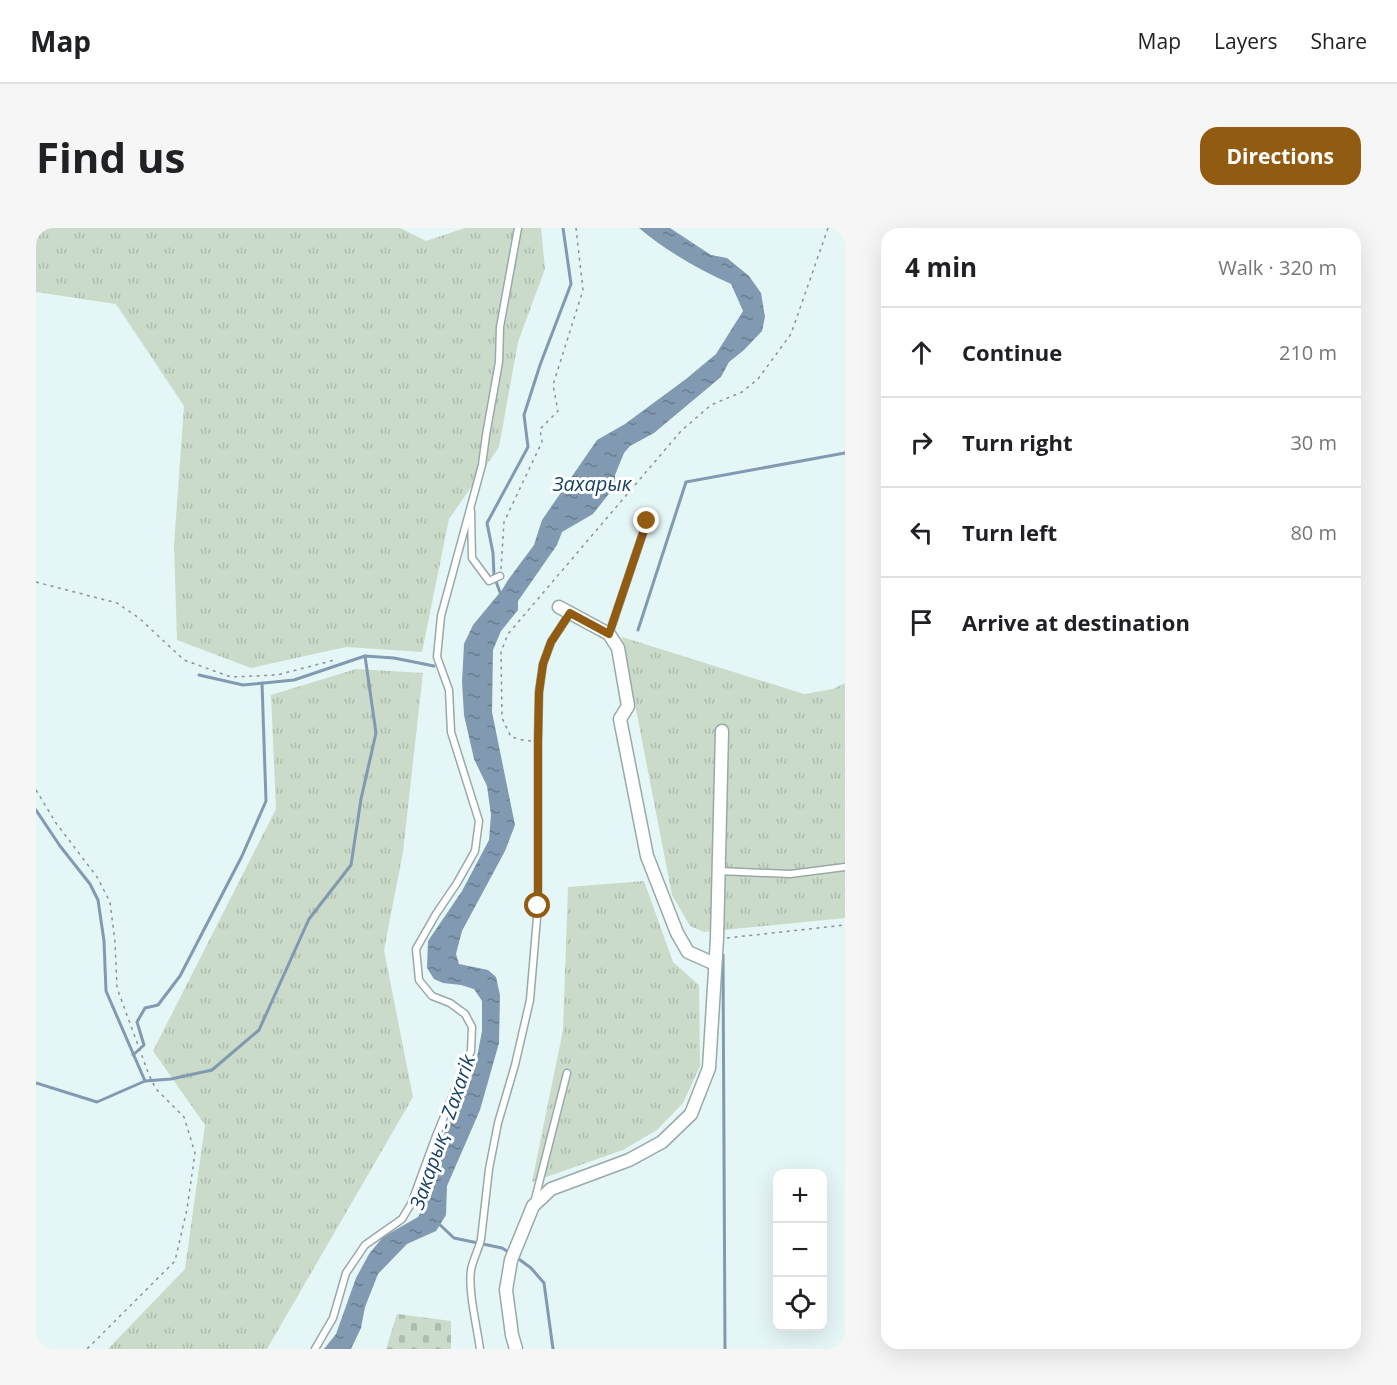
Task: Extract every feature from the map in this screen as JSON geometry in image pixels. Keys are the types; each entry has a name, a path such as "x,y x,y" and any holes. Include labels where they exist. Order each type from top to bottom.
{"street":[{"path":"559,607 609,634 618,648 628,706 620,719 647,856 677,933 688,952 715,964"},
{"path":"516,1349 506,1290 511,1260 533,1206 551,1189 629,1160 662,1142 691,1114 708,1068 717,939 722,731"}],"lane":[{"path":"315,1349 333,1318 346,1273 365,1245 402,1220 411,1204 471,1051 472,1027 465,1014 450,1003 432,996 419,980 416,949 436,914 458,883 475,851 479,821 451,732 449,690 437,657 441,616 482,465 499,362 500,327 518,228"},
{"path":"471,502 472,558 489,581 500,576"},
{"path":"609,634 647,521"},
{"path":"480,1349 471,1268 479,1249 489,1169 498,1123 515,1065 530,1000 538,906 539,692 543,664 551,642 570,613"},
{"path":"718,871 790,874 845,867"},
{"path":"533,1206 567,1073"}],"path":[{"path":"500,576 504,522 542,442 540,429 558,411 553,385 583,290 576,228"},
{"path":"538,741 511,737 502,718 501,652 508,634 681,431 711,405 742,392 758,379 791,334 828,228"},
{"path":"36,582 117,603 139,618 184,660 231,677 277,675 335,660"},
{"path":"36,790 56,823 98,877 110,902 117,988 149,1075 156,1089 184,1117 195,1153 187,1209 175,1262 87,1349"},
{"path":"717,939 845,925"}],"green space":[{"path":"36,228 400,228 426,241 465,228 541,228 545,269 518,342 499,447 449,519 422,652 346,647 251,668 177,640 174,545 184,406 116,304 36,292"},
{"path":"622,637 804,694 833,689 845,683 845,918 704,932 690,926 672,895"},
{"path":"356,669 423,673 403,852 384,950 413,1097 267,1349 108,1349 185,1269 205,1125 153,1051 276,809 271,695"},
{"path":"644,881 673,962 699,985 700,1066 683,1103 657,1130 623,1150 532,1182 563,1030 568,887"},
{"path":"397,1314 451,1321 451,1349 386,1349"}],"water":[{"name":"Захарык","path":"639,228 670,228 711,255 727,258 749,276 761,293 765,317 762,331 729,362 721,377 654,433 630,446 624,453 615,475 615,486 593,514 562,532 557,545 518,601 518,610 501,631 493,650 492,712 515,825 505,851 462,931 456,954 459,964 488,970 496,977 500,995 499,1043 480,1110 447,1186 446,1215 436,1231 407,1244 378,1274 365,1307 361,1328 351,1349 324,1349 336,1334 356,1278 369,1254 383,1237 418,1217 426,1201 432,1160 475,1068 482,1031 482,1001 474,989 434,979 427,968 428,941 462,891 489,840 491,815 487,786 474,759 464,715 462,682 464,644 473,625 502,590 534,545 542,520 597,440 625,424 716,354 743,311 731,284 683,259"}],"waterway":[{"path":"501,595 494,576 493,553 487,523 528,447 524,415 540,365 571,284 563,228"},
{"path":"638,630 686,482 845,453"},
{"path":"199,675 243,685 294,680 365,656 394,658 434,666"},
{"path":"36,1083 97,1102 145,1081 171,1079 212,1070 259,1030 309,919 351,865 361,799 376,733 365,656"},
{"path":"133,1055 144,1045 137,1022 145,1008 158,1005 180,976 242,856 266,801 262,683"},
{"path":"36,810 60,846 90,884 98,900 104,941 106,991 145,1081"},
{"path":"723,955 725,1349"},
{"path":"438,1223 454,1238 502,1248 510,1253"},
{"path":"516,1257 531,1268 544,1283 553,1349"}],"route":[{"path":"538,906 539,692 543,664 551,642 570,613 609,634 647,521"}],"water label":[{"name":"Закарық - Zaxarik","path":"442,1132"}]}
